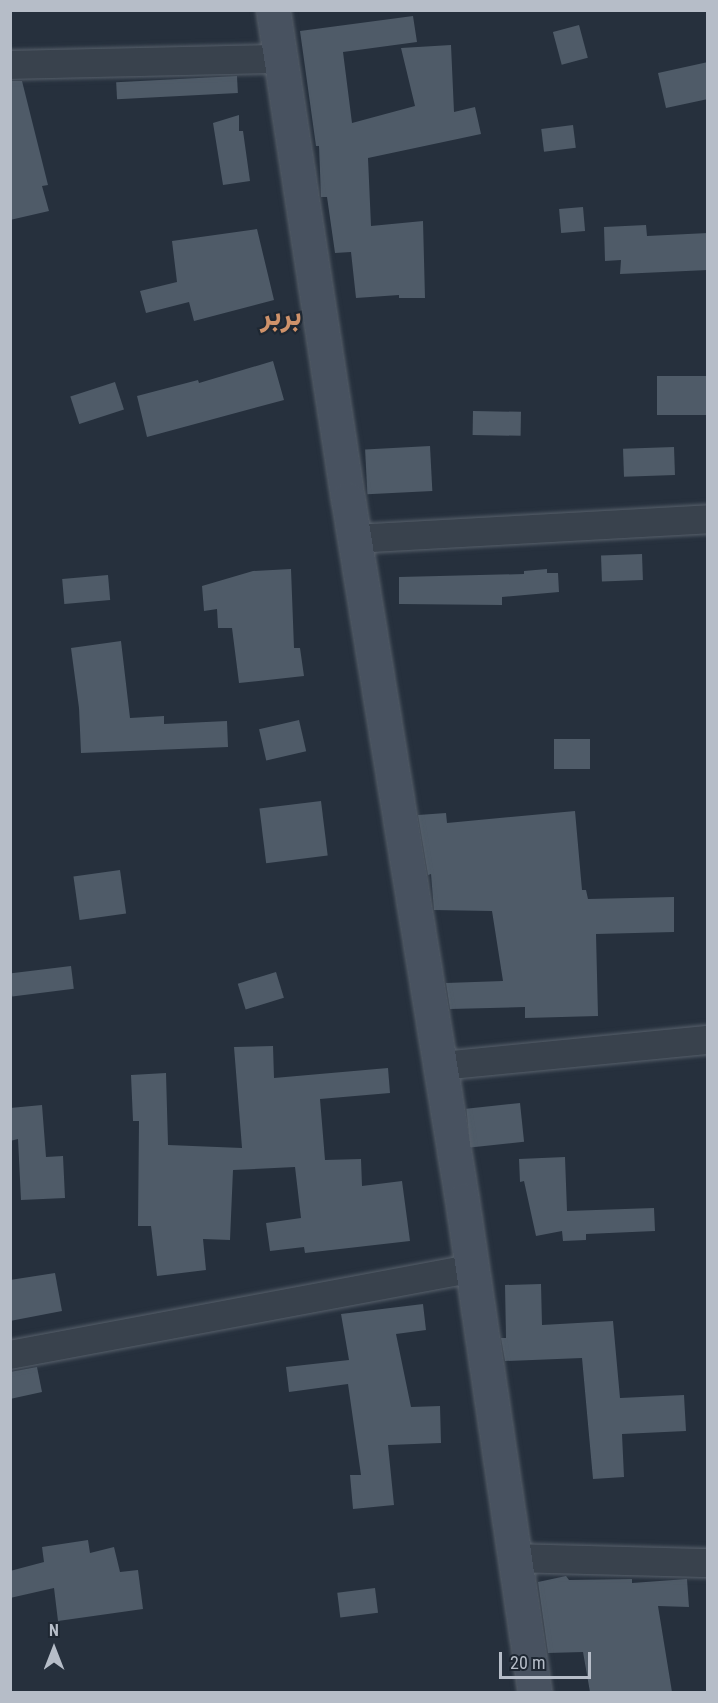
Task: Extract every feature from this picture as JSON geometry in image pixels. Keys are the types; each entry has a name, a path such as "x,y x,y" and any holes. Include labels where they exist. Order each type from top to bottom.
{"street":[{"path":"273,10 354,538 441,1066 535,1692"},
{"path":"10,65 281,59"},
{"path":"354,538 708,519"},
{"path":"441,1066 708,1041"},
{"path":"10,1354 472,1268"},
{"path":"515,1558 708,1563"}],"building":[{"path":"413,16 417,42 343,52 352,123 415,106 401,48 451,45 454,112 475,107 481,134 368,158 371,226 423,221 425,298 399,298 399,295 356,298 351,252 335,253 327,197 321,197 319,146 316,146 300,31"},
{"path":"579,25 588,58 562,65 553,32"},
{"path":"708,62 708,99 666,108 658,73"},
{"path":"237,76 238,93 117,99 116,82"},
{"path":"10,81 22,81 48,185 42,186 49,211 10,220"},
{"path":"239,115 239,131 243,131 250,181 223,185 213,123"},
{"path":"573,125 576,148 544,152 541,129"},
{"path":"583,207 585,231 561,233 559,209"},
{"path":"646,225 647,236 708,233 708,270 620,274 621,260 605,261 604,227"},
{"path":"257,229 274,300 194,321 189,302 146,313 140,291 177,282 172,241"},
{"path":"273,361 284,400 147,437 137,396 198,380 199,383"},
{"path":"657,376 708,376 708,415 657,415"},
{"path":"115,382 124,410 79,424 70,397"},
{"path":"473,411 521,412 521,436 473,435"},
{"path":"430,446 432,491 367,494 365,449"},
{"path":"674,447 675,475 624,477 623,449"},
{"path":"642,554 643,580 602,581 601,555"},
{"path":"291,569 294,648 300,648 304,676 239,683 232,628 218,628 217,609 204,611 202,586 253,571"},
{"path":"547,569 547,573 558,573 559,592 502,597 502,605 399,604 399,577 524,574 524,571"},
{"path":"108,575 110,600 64,604 62,579"},
{"path":"121,641 130,718 164,716 164,724 227,721 228,747 81,753 79,708 71,648"},
{"path":"299,720 306,751 266,760 259,729"},
{"path":"554,739 590,739 590,769 554,769"},
{"path":"321,801 328,856 266,863 259,809"},
{"path":"575,811 582,890 586,890 588,899 674,897 674,932 596,934 598,1016 525,1018 525,1007 450,1009 446,983 503,981 492,911 434,910 431,874 428,875 418,815 446,813 447,823"},
{"path":"120,870 126,914 80,920 73,877"},
{"path":"71,966 74,989 12,996 10,973"},
{"path":"276,972 284,998 246,1010 238,984"},
{"path":"273,1046 274,1078 388,1068 390,1093 320,1099 325,1160 361,1159 362,1186 402,1181 410,1241 305,1253 304,1247 270,1251 266,1223 301,1218 295,1167 233,1170 230,1240 203,1239 206,1270 157,1276 151,1226 138,1226 139,1121 133,1121 131,1075 166,1073 168,1145 242,1148 234,1047"},
{"path":"520,1103 524,1142 470,1147 466,1109"},
{"path":"42,1105 46,1157 63,1156 65,1198 21,1200 18,1139 10,1141 10,1108"},
{"path":"565,1157 567,1211 654,1208 655,1231 586,1234 586,1240 563,1241 562,1231 536,1236 524,1181 520,1182 519,1159"},
{"path":"55,1273 62,1311 10,1321 10,1280"},
{"path":"541,1284 542,1325 613,1321 620,1398 684,1395 686,1431 622,1434 624,1477 593,1479 582,1358 505,1361 501,1338 506,1338 505,1285"},
{"path":"423,1304 426,1330 396,1334 411,1407 440,1406 441,1443 388,1445 394,1505 353,1509 350,1475 361,1475 348,1384 289,1392 286,1367 349,1360 341,1314"},
{"path":"37,1367 42,1392 10,1399 10,1372"},
{"path":"88,1540 90,1553 114,1547 120,1572 138,1570 143,1609 58,1621 54,1588 10,1598 10,1571 44,1562 42,1547"},
{"path":"566,1576 569,1580 632,1579 632,1583 687,1579 689,1607 658,1606 672,1692 590,1692 583,1652 548,1653 538,1582"},
{"path":"375,1588 378,1613 340,1617 337,1593"}],"district":[{"name":"بربر","path":"281,315"}]}
